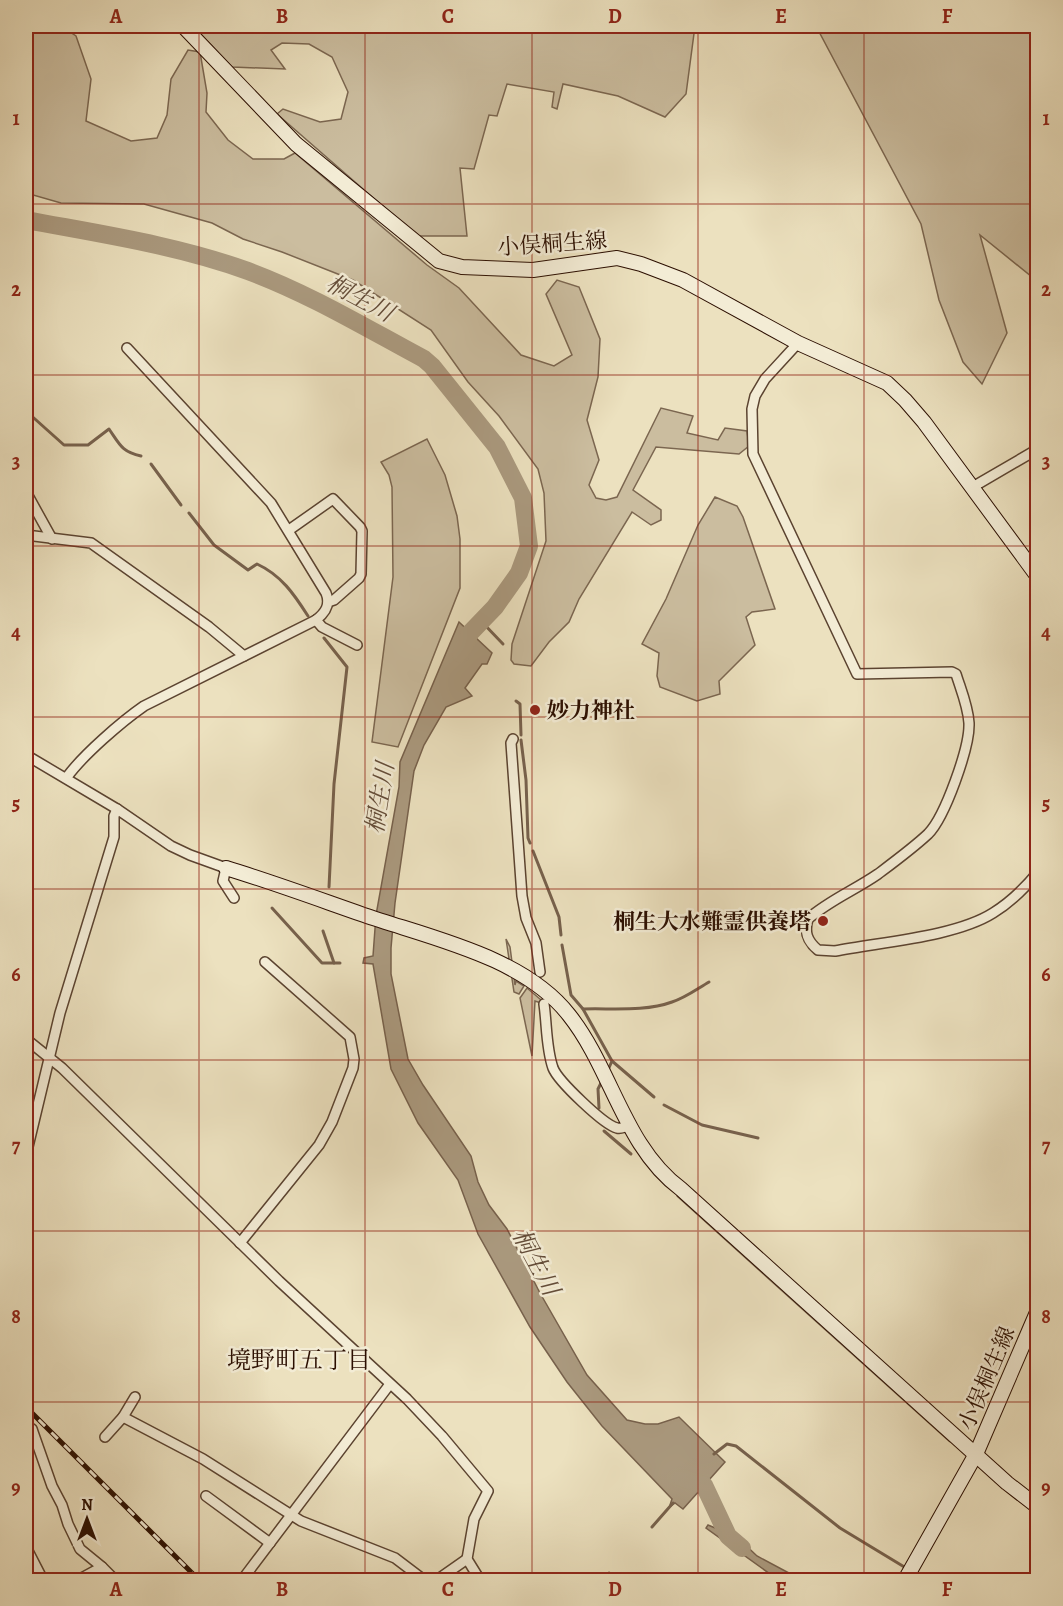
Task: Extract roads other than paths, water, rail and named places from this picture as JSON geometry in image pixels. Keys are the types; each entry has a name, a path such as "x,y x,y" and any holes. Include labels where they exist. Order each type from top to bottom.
{"main road":[{"name":"小俣桐生線","path":"183,26 296,144 439,261 462,267 533,270 617,258 641,264 683,280 798,343 886,383 924,422 1038,577"},
{"path":"226,868 472,951 513,969 549,993 569,1015 590,1045 644,1151 668,1179 976,1454 905,1581"},
{"name":"小俣桐生線","path":"1038,1310 976,1454 1007,1483 1038,1507"}],"street":[{"path":"798,343 765,379 755,396 752,409 753,454 857,674 952,672 956,674 969,721 968,743 942,812 929,833 878,874 808,919 806,926 809,940 818,950 835,951 959,928 993,914 1026,887 1038,872"},
{"path":"67,777 125,719 144,706 316,620 325,611 328,602 326,593 272,503 127,348"},
{"path":"971,488 1038,449"},
{"path":"26,492 52,539"},
{"path":"289,530 333,499 360,527 362,531 361,574 334,600 328,602"},
{"path":"26,535 91,543 209,627 244,656"},
{"path":"316,620 322,627 357,645"},
{"path":"513,739 511,743 522,896 526,918 536,943 540,972"},
{"path":"26,754 67,777 171,846 226,868 224,885 234,898"},
{"path":"26,1155 28,1132 60,1013 114,837 114,816 117,809"},
{"path":"240,1243 319,1145 332,1122 353,1068 354,1059 350,1037 265,962"},
{"path":"544,1004 550,1055 557,1077 589,1108 612,1126 623,1128 630,1125"},
{"path":"26,1039 131,1134 240,1243 442,1436 488,1491 471,1529 466,1559 480,1581"},
{"path":"242,1581 390,1384"},
{"path":"105,1437 123,1417 135,1398"},
{"path":"123,1417 203,1459 291,1516 395,1558 424,1581"},
{"path":"26,1425 32,1429 52,1486 80,1549 102,1567 114,1581"},
{"path":"206,1496 270,1543"},
{"path":"26,1547 43,1581"},
{"path":"437,1581 466,1559"},
{"path":"78,1581 102,1567"}],"waterway":[{"name":"桐生川","path":"26,220 166,247 248,271 338,312 424,359 432,366 497,447 523,498 529,546 519,573 495,607 470,633 461,654"},
{"path":"26,411 64,445 88,445 109,429 125,450 141,456"},
{"path":"151,464 181,505"},
{"path":"189,513 214,545 248,570 257,564 280,579 308,616"},
{"path":"481,621 503,644"},
{"path":"324,638 347,667 334,784 329,887"},
{"path":"516,701 520,704 521,735"},
{"path":"521,740 530,843"},
{"path":"533,851 559,917 561,935"},
{"path":"272,908 322,963 340,963"},
{"path":"323,931 334,963"},
{"path":"562,945 571,995 583,1009 612,1061 608,1070"},
{"path":"583,1009 639,1008 662,1005 682,998 709,982"},
{"path":"612,1061 654,1097"},
{"path":"599,1108 598,1089 602,1081"},
{"path":"664,1105 702,1125 758,1138"},
{"path":"604,1131 631,1154"},
{"path":"678,1196 950,1441"},
{"path":"714,1454 727,1444 736,1446 840,1528 906,1568"},
{"name":"桐生川","path":"682,1478 704,1485 728,1536 742,1548"},
{"path":"652,1527 673,1503"},
{"path":"603,1580 609,1573"},
{"path":"914,1573 925,1580"}],"railway":[{"path":"26,1407 199,1580"}],"place":[{"name":"妙力神社","path":"535,710"},
{"name":"桐生大水難霊供養塔","path":"823,921"}],"district":[{"name":"境野町五丁目","path":"299,1360"}]}
